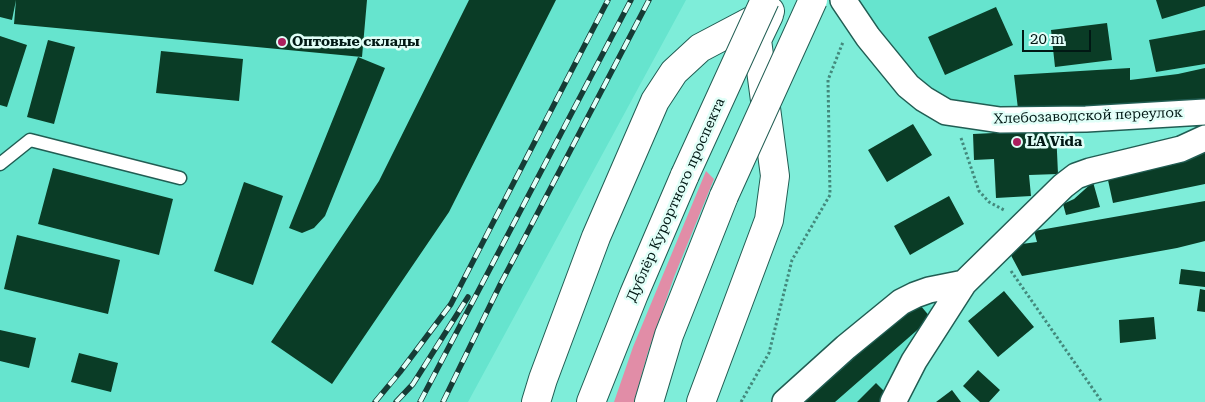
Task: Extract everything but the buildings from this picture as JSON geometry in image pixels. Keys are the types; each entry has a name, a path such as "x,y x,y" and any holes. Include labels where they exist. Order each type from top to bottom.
{"main road":[{"path":"650,402 670,336 724,196 813,0"},
{"path":"701,402 768,220 774,176 757,40 771,4"},
{"path":"536,402 596,237 655,101 674,72 700,48 771,4"},
{"name":"Дублёр Курортного проспекта","path":"591,402 634,294 685,175 771,4"}],"street":[{"name":"Хлебозаводской переулок","path":"848,8 868,37 908,86 924,99 946,112 1000,120 1086,119 1205,112"},
{"path":"893,402 914,361 964,283 1063,186 1076,176 1107,166 1181,149 1205,138"},
{"path":"785,402 846,347 901,302 929,290 964,283"}],"lane":[{"path":"0,164 30,140 180,178"}],"path":[{"path":"740,402 769,352 792,260 830,195 828,80 848,8"},
{"path":"954,114 968,163 979,191 989,202 1011,215 1021,226"},
{"path":"996,250 1102,402"}],"shaded area":[{"path":"0,0 686,0 468,402 0,402"},
{"path":"854,0 1205,0 1205,106 1001,117 948,108 912,84"},
{"path":"706,171 714,179 674,277 648,352 634,402 614,402 633,347"},
{"path":"915,286 938,315 893,402 783,402"}],"railway":[{"path":"375,402 451,304 608,0"},
{"path":"420,402 631,0"},
{"path":"443,402 500,285 649,0"},
{"path":"396,402 413,384 468,297"}],"place":[{"name":"Оптовые склады","path":"282,42"},
{"name":"LA Vida","path":"1017,142"}]}
